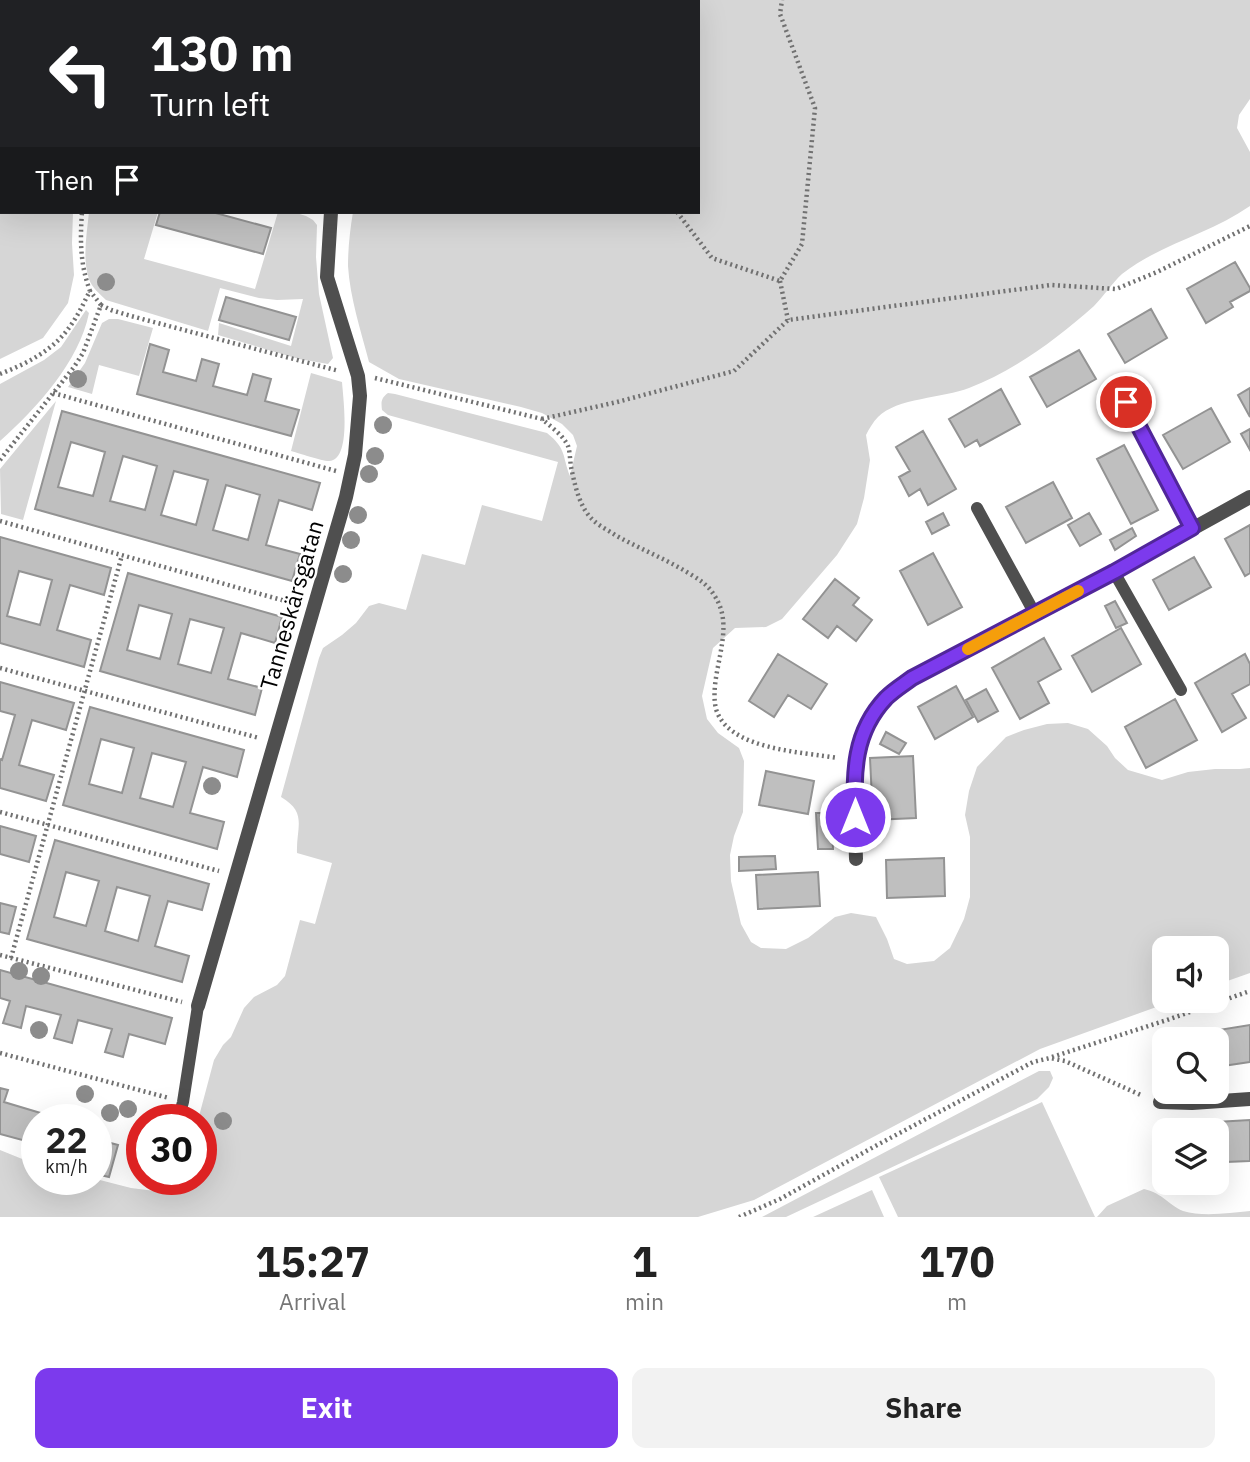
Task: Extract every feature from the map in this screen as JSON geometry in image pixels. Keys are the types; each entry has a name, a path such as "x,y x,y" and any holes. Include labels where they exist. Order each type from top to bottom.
{"street":[{"name":"Tanneskärsgatan","path":"198,1006 352,476 360,396 358,376 327,277 331,214"},
{"path":"856,859 856,761 861,736 888,696 912,678 1250,497"},
{"path":"1229,1100 1250,1099"}],"lane":[{"path":"1126,402 1192,528"},
{"path":"977,508 1035,614"},
{"path":"1114,572 1181,690"},
{"path":"183,1102 198,1006"}],"path":[{"path":"782,0 780,14 815,108 802,244 780,281 788,320"},
{"path":"82,214 80,254 83,273 90,290 101,304 111,310 358,376 542,419 734,371 788,320 1051,285 1116,289 1250,226"},
{"path":"679,214 712,258 780,281"},
{"path":"0,374 48,350 73,323 90,290"},
{"path":"0,460 74,367 83,353 101,304"},
{"path":"53,393 352,476"},
{"path":"542,419 561,436 568,447 577,491 584,509 593,521 704,582 714,595 724,624 716,677 715,706 729,729 746,740 766,746 856,761"},
{"path":"0,521 313,609"},
{"path":"11,958 122,555"},
{"path":"0,668 275,743"},
{"path":"0,812 236,876"},
{"path":"0,955 198,1006"},
{"path":"739,1217 780,1199 1033,1062 1167,1020 1250,990"},
{"path":"0,1053 183,1102"},
{"path":"1050,1058 1065,1061 1152,1099"}],"shaded area":[{"path":"700,0 1250,0 1250,99 1239,115 1237,128 1250,152 1250,206 1235,216 1152,255 1122,274 1094,306 1065,330 1035,353 1003,372 969,388 896,406 878,417 866,435 870,460 857,524 837,555 782,619 766,627 735,628 713,648 702,696 707,719 718,733 739,748 744,761 743,812 730,855 731,881 741,924 751,942 761,948 786,949 808,938 835,917 851,913 876,917 894,959 907,964 934,961 950,948 964,919 970,897 970,837 965,815 977,767 1006,737 1047,724 1068,723 1088,729 1128,770 1162,780 1188,772 1250,768 1250,973 1229,980 1229,936 1152,936 1152,1009 1040,1049 754,1200 698,1217 0,1217 0,1150 21,1159 21,1195 112,1195 112,1183 126,1187 126,1195 217,1195 217,1104 202,1104 214,1060 231,1037 244,1008 254,997 277,985 285,976 300,920 315,924 332,863 297,853 298,815 281,797 323,648 356,623 369,606 379,603 406,610 422,554 465,565 482,505 542,521 558,462 388,415 382,410 384,397 388,393 395,394 547,433 561,448 570,476 577,446 573,435 562,424 542,413 521,407 399,379 369,362 349,278 348,252 353,214 700,214"},
{"path":"0,214 73,214 74,275 68,303 43,338 0,359"},
{"path":"89,214 157,214 144,259 255,289 277,214 306,216 317,225 319,294 333,358 328,364 299,359 218,335 219,323 291,346 303,299 259,298 220,288 208,331 106,300 96,291 89,279 86,246"},
{"path":"86,310 89,313 84,331 55,383 0,441 0,384 44,360 61,347"},
{"path":"109,319 153,328 139,376 99,365 92,394 68,387 85,363 102,323"},
{"path":"311,373 342,382 343,440 336,458 329,461 291,451"},
{"path":"56,401 23,520 1,514 0,469"},
{"path":"1039,1071 1050,1071 1053,1078 1049,1087 1037,1099 786,1217 762,1217"},
{"path":"1042,1102 1095,1217 898,1217 879,1177"},
{"path":"1144,1189 1183,1211 1207,1214 1250,1211 1250,1217 1097,1217 1107,1206"},
{"path":"872,1190 884,1217 813,1217"}],"building":[{"path":"159,214 219,214 271,228 263,254 156,225"},
{"path":"1235,262 1250,291 1230,302 1233,307 1206,323 1187,289"},
{"path":"226,297 296,317 289,340 219,320"},
{"path":"1151,309 1167,338 1125,363 1108,334"},
{"path":"150,344 169,350 163,372 196,381 202,359 219,364 213,386 247,395 253,374 271,379 265,401 299,410 291,436 137,394"},
{"path":"1079,350 1096,379 1047,407 1030,377"},
{"path":"1250,388 1250,417 1238,395"},
{"path":"1001,389 1020,424 980,446 977,440 965,447 949,419"},
{"path":"1211,408 1230,442 1183,469 1163,435"},
{"path":"62,411 320,483 312,510 279,500 266,545 300,554 292,581 35,509","holes":["71,442 105,452 93,496 58,487","123,456 157,466 145,510 110,501","174,471 208,480 196,525 161,515","226,485 260,495 248,540 213,530"]},
{"path":"1250,429 1250,450 1241,434"},
{"path":"923,431 956,489 928,505 920,489 909,496 899,477 910,471 896,447"},
{"path":"1124,445 1158,510 1131,524 1097,459"},
{"path":"1053,482 1072,518 1026,543 1006,507"},
{"path":"943,513 949,525 932,534 926,522"},
{"path":"1089,513 1101,534 1080,546 1068,525"},
{"path":"1250,525 1250,573 1245,576 1225,539"},
{"path":"1132,528 1136,536 1115,550 1110,540"},
{"path":"0,537 111,568 104,595 70,585 57,630 91,640 84,667 0,643","holes":["19,571 52,580 40,625 7,616"]},
{"path":"933,553 962,607 928,625 900,571"},
{"path":"1194,557 1211,587 1169,610 1153,580"},
{"path":"128,573 282,617 275,643 241,633 228,679 262,688 255,715 100,671","holes":["139,605 172,614 160,659 127,650","190,619 224,628 211,673 178,664"]},
{"path":"835,579 859,598 853,605 872,620 856,641 837,626 828,638 803,619"},
{"path":"1115,601 1127,623 1116,628 1105,606"},
{"path":"1121,628 1141,664 1092,692 1072,656"},
{"path":"1044,638 1061,669 1038,682 1049,703 1020,719 992,668"},
{"path":"778,654 827,684 811,709 788,695 774,717 749,701"},
{"path":"1245,654 1250,664 1250,684 1232,694 1246,718 1222,732 1195,683"},
{"path":"0,682 74,703 66,730 32,720 19,765 54,775 46,801 0,788 0,759 2,760 15,715 0,711"},
{"path":"956,686 973,717 935,739 918,707"},
{"path":"986,689 998,711 978,722 966,700"},
{"path":"1175,699 1197,740 1146,768 1125,727"},
{"path":"90,707 244,750 237,777 203,767 190,813 224,822 217,849 63,805","holes":["101,739 134,748 122,793 89,784","152,753 186,762 173,807 140,798"]},
{"path":"886,732 906,743 899,754 880,744"},
{"path":"913,756 916,818 873,820 870,758"},
{"path":"766,771 814,781 808,814 759,805"},
{"path":"816,813 831,813 833,849 818,849"},
{"path":"0,826 36,836 29,862 0,854"},
{"path":"55,840 209,884 202,910 168,901 155,946 189,956 182,982 27,939","holes":["66,872 99,881 86,926 54,917","117,887 150,896 138,941 105,931"]},
{"path":"775,856 776,869 739,871 739,857"},
{"path":"944,858 945,896 887,898 886,860"},
{"path":"818,872 820,906 758,909 756,875"},
{"path":"0,903 16,907 9,934 0,932"},
{"path":"0,970 172,1018 165,1044 129,1034 123,1057 105,1052 112,1029 78,1020 72,1043 54,1038 61,1015 26,1006 21,1028 3,1023 10,1001 0,998"},
{"path":"1250,1025 1250,1062 1229,1065 1229,1028"},
{"path":"0,1088 8,1090 4,1102 21,1107 21,1140 0,1134"},
{"path":"1250,1120 1250,1161 1229,1162 1229,1121"},
{"path":"112,1143 118,1145 112,1166"}],"slow traffic":[{"path":"968,649 1078,591"}],"route":[{"path":"855,817 856,761 861,736 888,696 912,678 1192,528 1126,402"}]}
